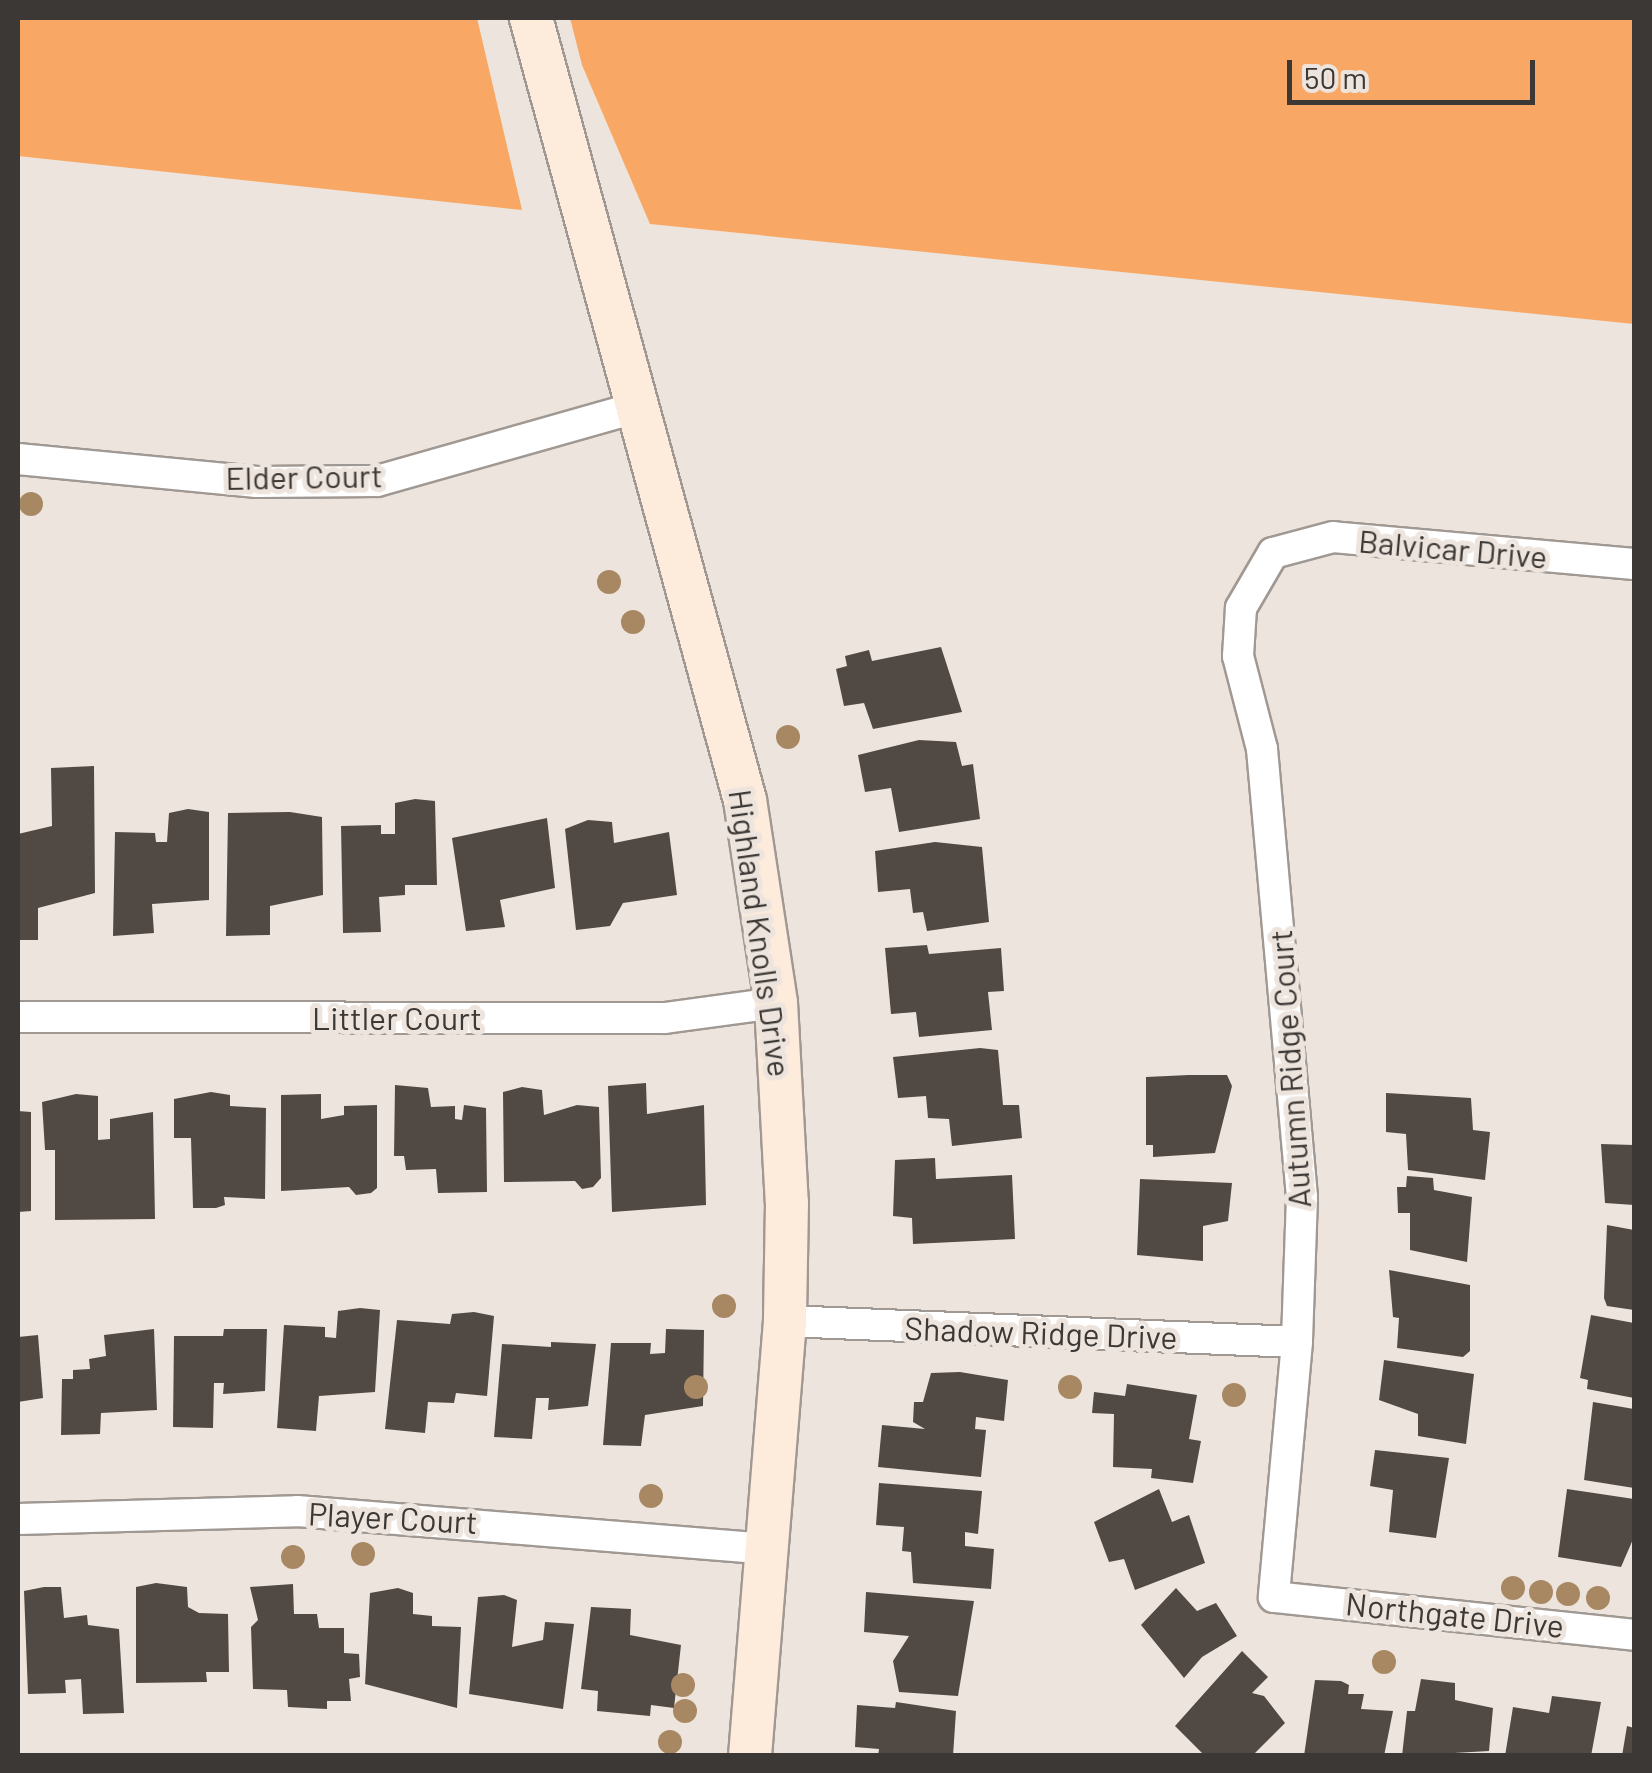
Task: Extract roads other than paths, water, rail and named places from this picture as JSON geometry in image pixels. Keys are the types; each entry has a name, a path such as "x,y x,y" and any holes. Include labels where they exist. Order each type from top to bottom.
{"street":[{"name":"Highland Knolls Drive","path":"531,18 642,406 746,800 776,1003 787,1203 785,1321 750,1756"},
{"name":"Elder Court","path":"18,459 258,482 377,481 642,406"},
{"name":"Balvicar Drive","path":"1274,553 1333,536 1634,564"},
{"name":"Autumn Ridge Court","path":"1274,553 1241,608 1238,656 1262,749 1302,1197 1297,1342 1274,1596"},
{"name":"Littler Court","path":"18,1017 664,1018 776,1003"},
{"name":"Shadow Ridge Drive","path":"785,1321 1297,1342"},
{"name":"Player Court","path":"18,1519 297,1511 767,1549"},
{"name":"Northgate Drive","path":"1274,1596 1634,1635"}]}
